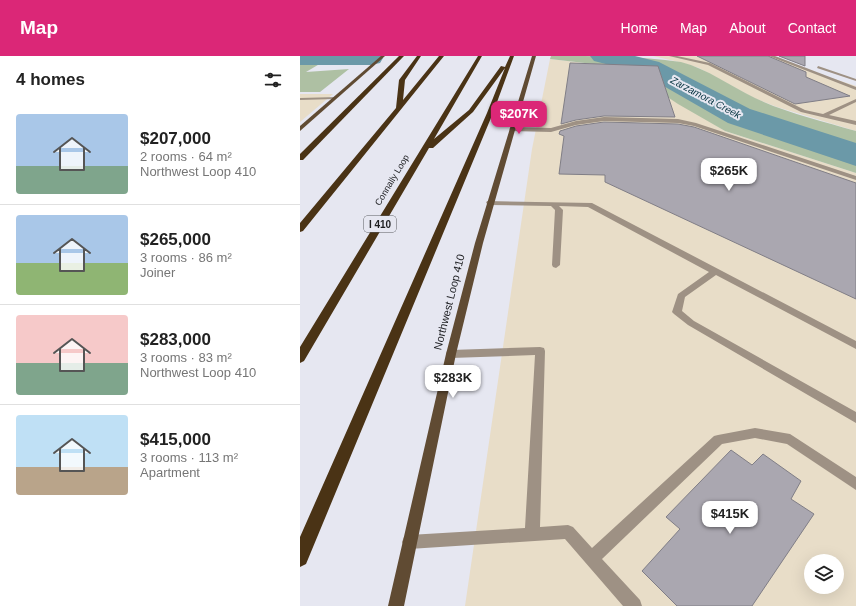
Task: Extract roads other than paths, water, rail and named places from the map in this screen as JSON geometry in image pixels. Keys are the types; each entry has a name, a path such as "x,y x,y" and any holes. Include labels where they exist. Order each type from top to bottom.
{"highway":[{"path":"300,158 402,56"},
{"path":"399,110 402,80 419,56"},
{"path":"300,228 399,110 442,56"},
{"name":"Connally Loop","path":"300,358 480,56"},
{"path":"423,151 471,111 511,56"},
{"path":"300,558 490,113 511,56"}],"main road":[{"path":"300,129 383,56"},
{"name":"Northwest Loop 410","path":"396,602 451,354 490,203 534,56"}],"street":[{"path":"671,56 709,64 802,111 856,123"},
{"path":"771,56 856,89"},
{"path":"812,65 856,80"},
{"path":"848,78 856,76"},
{"path":"300,99 335,98"},
{"path":"825,115 856,100"},
{"path":"512,129 551,130 576,123 604,119 678,121 696,125 856,178"},
{"path":"490,203 590,205 856,345"},
{"path":"553,204 558,210 556,265"},
{"path":"716,271 681,296 677,312 691,323 856,418"},
{"path":"451,354 540,351 532,535"},
{"path":"592,558 718,440 755,433 790,439 856,484"},
{"path":"409,542 568,532 634,606"}],"waterway":[{"name":"Zarzamora Creek","path":"602,56 650,67 739,116 856,155"},
{"name":"Zarzamora Creek","path":"300,58 371,58"}]}
